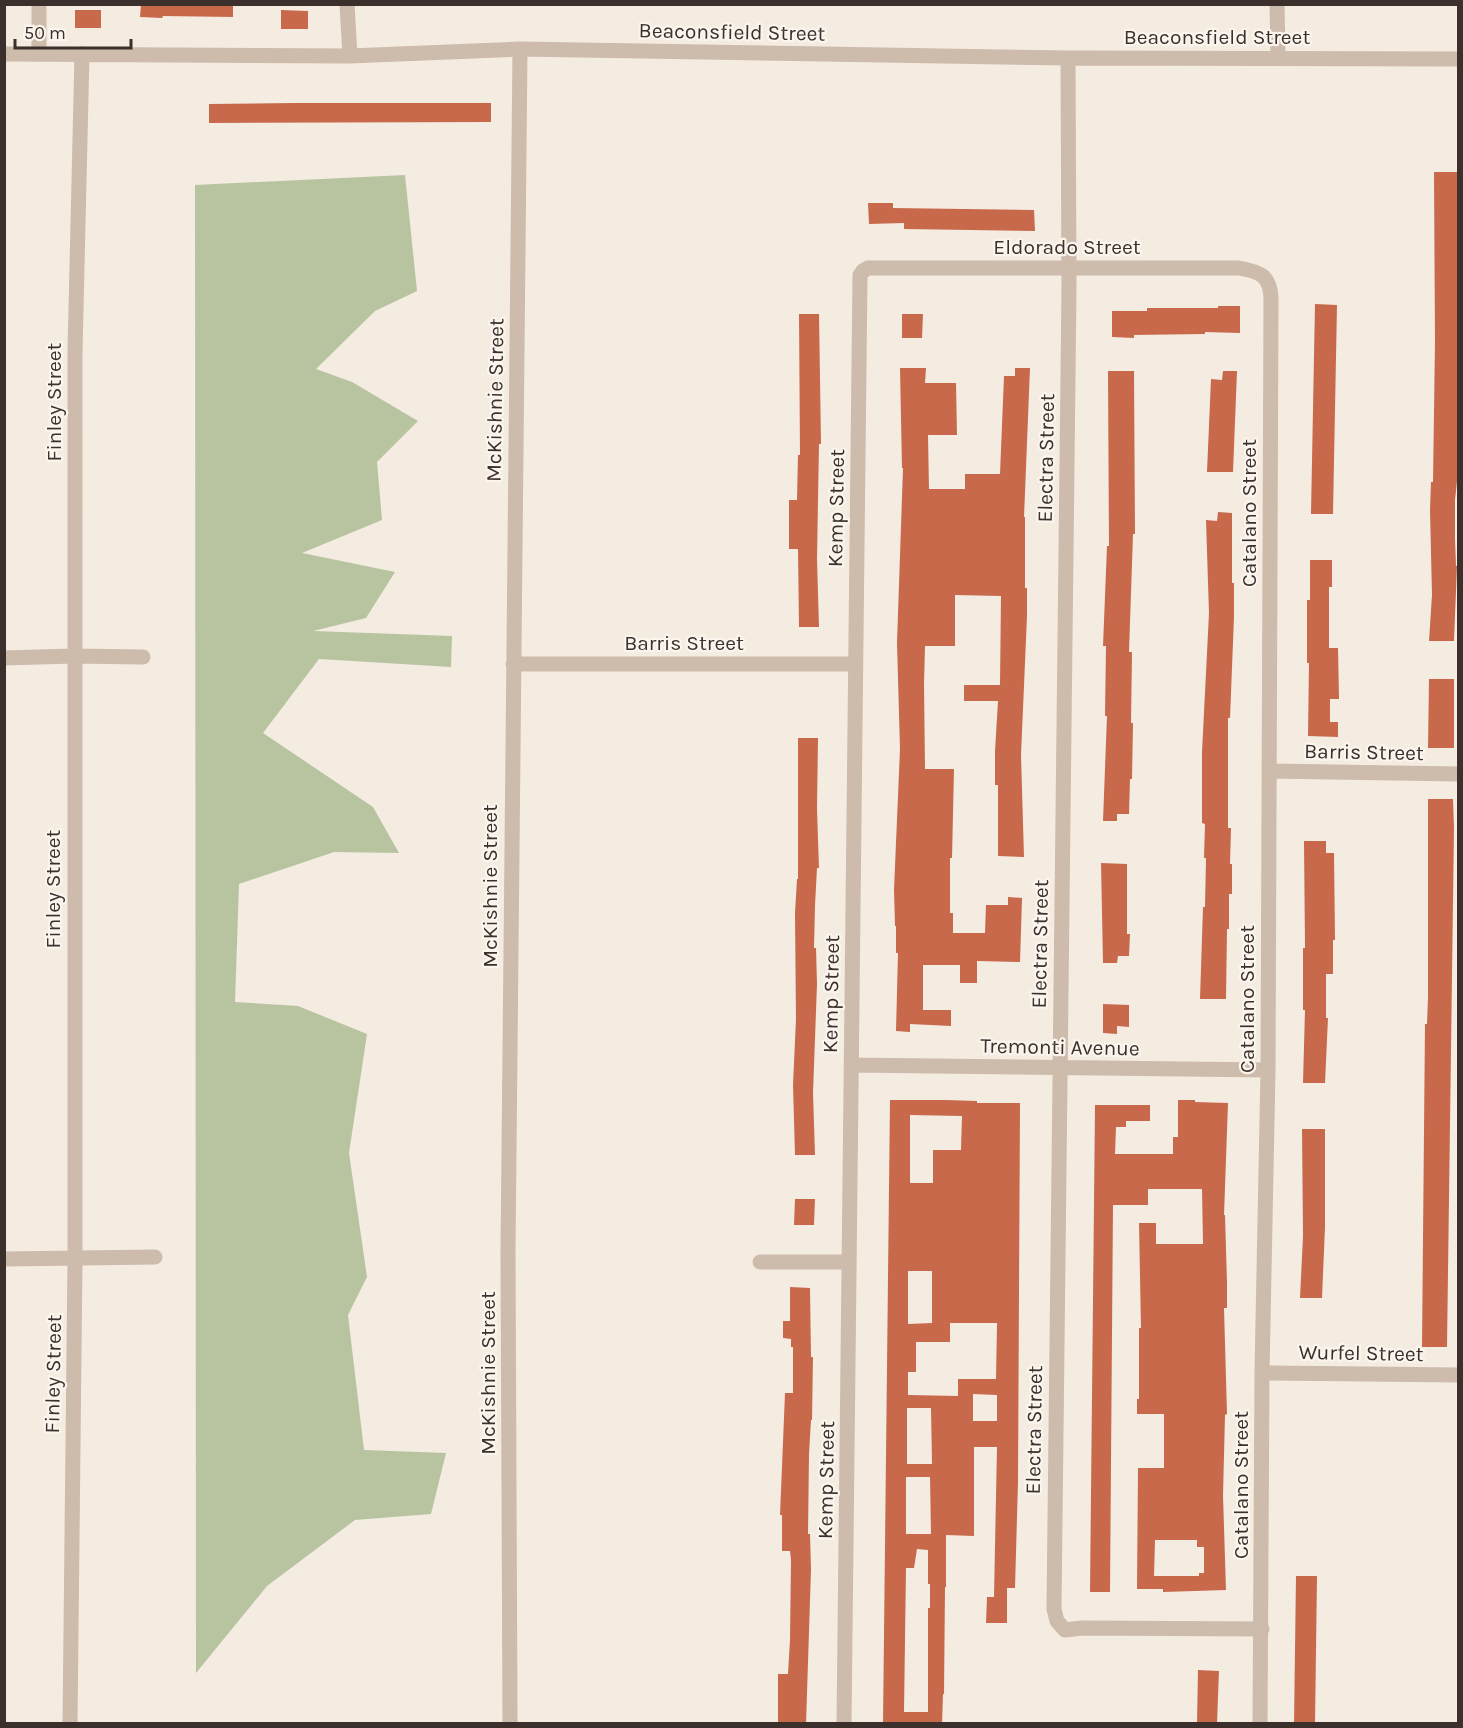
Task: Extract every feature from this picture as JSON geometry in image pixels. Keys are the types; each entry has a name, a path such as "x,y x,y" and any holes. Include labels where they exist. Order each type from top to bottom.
{"street":[{"path":"39,4 39,53"},
{"path":"347,4 350,56"},
{"path":"1277,4 1278,57"},
{"name":"Beaconsfield Street","path":"4,54 350,56 520,50 1068,58 1458,59"},
{"name":"McKishnie Street","path":"510,1724 508,1251 520,50"},
{"name":"Finley Street","path":"70,1724 75,1259 75,351 82,54"},
{"name":"Electra Street","path":"1068,58 1069,268 1054,1609 1057,1621 1065,1630 1082,1628 1262,1629"},
{"name":"Eldorado Street","path":"868,268 1239,268 1253,270 1264,276"},
{"name":"Kemp Street","path":"844,1724 861,275 868,268"},
{"name":"Catalano Street","path":"1260,1724 1270,771 1271,298 1270,287 1264,276"},
{"path":"4,658 143,657"},
{"name":"Barris Street","path":"513,664 855,664"},
{"name":"Barris Street","path":"1270,771 1458,774"},
{"name":"Tremonti Avenue","path":"852,1065 1268,1070"},
{"path":"4,1259 155,1257"},
{"path":"759,1262 849,1262"},
{"name":"Wurfel Street","path":"1262,1373 1458,1375"}],"green space":[{"path":"405,175 417,291 375,311 316,369 352,382 418,421 377,462 382,520 302,553 395,572 366,618 313,631 452,636 451,667 319,659 263,733 373,807 399,853 334,852 239,884 235,1002 298,1006 367,1034 349,1153 367,1277 348,1315 364,1450 446,1453 431,1514 355,1520 267,1586 196,1673 195,185"}],"building":[{"path":"141,4 233,4 233,17 140,17"},
{"path":"75,10 101,10 101,28 75,28"},
{"path":"281,10 308,11 308,29 281,29"},
{"path":"491,103 491,122 209,123 209,104"},
{"path":"1434,172 1458,172 1458,472 1455,500 1457,566 1454,641 1429,641 1432,595 1430,510 1431,482 1433,482 1435,342"},
{"path":"868,203 893,203 893,208 1034,210 1035,231 904,229 904,223 869,224"},
{"path":"1315,304 1337,305 1333,514 1311,514"},
{"path":"1218,306 1240,306 1240,333 1205,332 1205,334 1134,335 1134,338 1112,337 1112,311 1147,311 1147,308 1218,308"},
{"path":"799,314 819,314 821,444 819,444 817,559 819,627 799,627 798,549 789,549 789,500 797,500 798,455 800,455"},
{"path":"902,314 923,314 922,338 902,338"},
{"path":"900,368 926,368 925,383 956,383 957,435 928,435 929,489 965,489 965,474 1000,474 1004,376 1015,376 1015,368 1030,368 1024,517 1027,616 1021,755 1024,857 998,856 998,785 995,785 995,751 998,701 964,701 964,685 1000,685 1001,596 955,595 955,646 925,646 924,684 925,769 954,769 952,858 950,858 950,913 953,913 953,933 985,933 986,905 1008,905 1008,897 1022,898 1020,962 977,961 977,983 960,983 960,965 923,965 923,1010 951,1010 951,1026 910,1024 910,1032 896,1031 898,953 896,953 894,890 900,749 897,643 903,468"},
{"path":"1108,371 1134,371 1135,534 1133,534 1129,652 1132,652 1132,779 1130,779 1129,814 1117,814 1117,821 1103,821 1107,716 1105,716 1106,646 1103,646 1107,546 1109,546"},
{"path":"1223,371 1237,371 1233,472 1207,472 1211,379 1222,380"},
{"path":"1218,512 1232,513 1234,617 1230,718 1228,718 1228,828 1231,828 1232,894 1229,894 1229,929 1227,929 1226,999 1200,999 1206,858 1204,858 1205,824 1202,823 1202,752 1209,613 1206,520 1217,521"},
{"path":"1310,560 1332,560 1332,587 1329,587 1329,648 1338,648 1339,699 1330,699 1330,722 1338,722 1338,737 1308,736 1307,600 1310,600"},
{"path":"1429,679 1454,679 1454,748 1428,748"},
{"path":"798,738 818,738 819,868 817,868 814,948 816,948 817,984 813,1093 815,1155 795,1155 793,1085 796,1019"},
{"path":"1428,799 1453,799 1447,1347 1422,1347 1425,1024 1427,1024 1428,997"},
{"path":"1304,841 1326,841 1326,853 1334,853 1335,940 1333,940 1333,974 1326,974 1326,1018 1328,1018 1325,1083 1303,1083"},
{"path":"1101,863 1127,864 1129,956 1118,956 1117,963 1103,963"},
{"path":"1103,1004 1129,1005 1129,1027 1117,1026 1117,1034 1103,1033"},
{"path":"890,1100 1020,1103 1018,1482 1015,1588 1007,1588 1007,1623 986,1623 987,1597 994,1597 997,1447 974,1447 974,1536 946,1535 942,1724 883,1724","holes":["910,1115 962,1116 961,1150 933,1150 933,1183 910,1183","908,1271 932,1271 932,1323 908,1324","950,1323 997,1323 996,1379 958,1379 958,1396 908,1395 908,1372 916,1372 916,1342 950,1342","973,1394 997,1395 997,1421 973,1421","907,1408 931,1408 932,1464 907,1464","906,1477 930,1477 931,1534 906,1534","917,1549 928,1550 928,1584 930,1584 928,1712 904,1712 906,1568 914,1568"]},
{"path":"1178,1100 1228,1103 1224,1215 1227,1283 1227,1308 1224,1308 1227,1414 1225,1415 1223,1495 1226,1590 1163,1592 1163,1589 1137,1589 1138,1468 1164,1468 1164,1414 1137,1414 1139,1328 1141,1328 1139,1223 1156,1223 1156,1244 1203,1244 1202,1189 1148,1189 1148,1205 1113,1205 1110,1592 1090,1592 1095,1105 1150,1105 1150,1121 1126,1121 1126,1127 1116,1127 1115,1154 1173,1154 1173,1137 1178,1137","holes":["1155,1540 1197,1540 1197,1547 1204,1547 1204,1573 1199,1573 1199,1576 1154,1576"]},
{"path":"1302,1129 1325,1129 1322,1298 1300,1298 1303,1236"},
{"path":"795,1199 815,1199 814,1225 794,1225"},
{"path":"790,1287 810,1288 811,1357 813,1357 809,1454 808,1534 810,1534 811,1570 806,1724 778,1724 778,1674 788,1674 790,1640 791,1560 790,1551 782,1551 782,1515 780,1515 785,1393 793,1393 793,1347 791,1347 791,1339 783,1338 783,1321 790,1321"},
{"path":"1296,1576 1317,1576 1315,1724 1294,1724"},
{"path":"1198,1670 1219,1671 1217,1724 1197,1724"}]}
